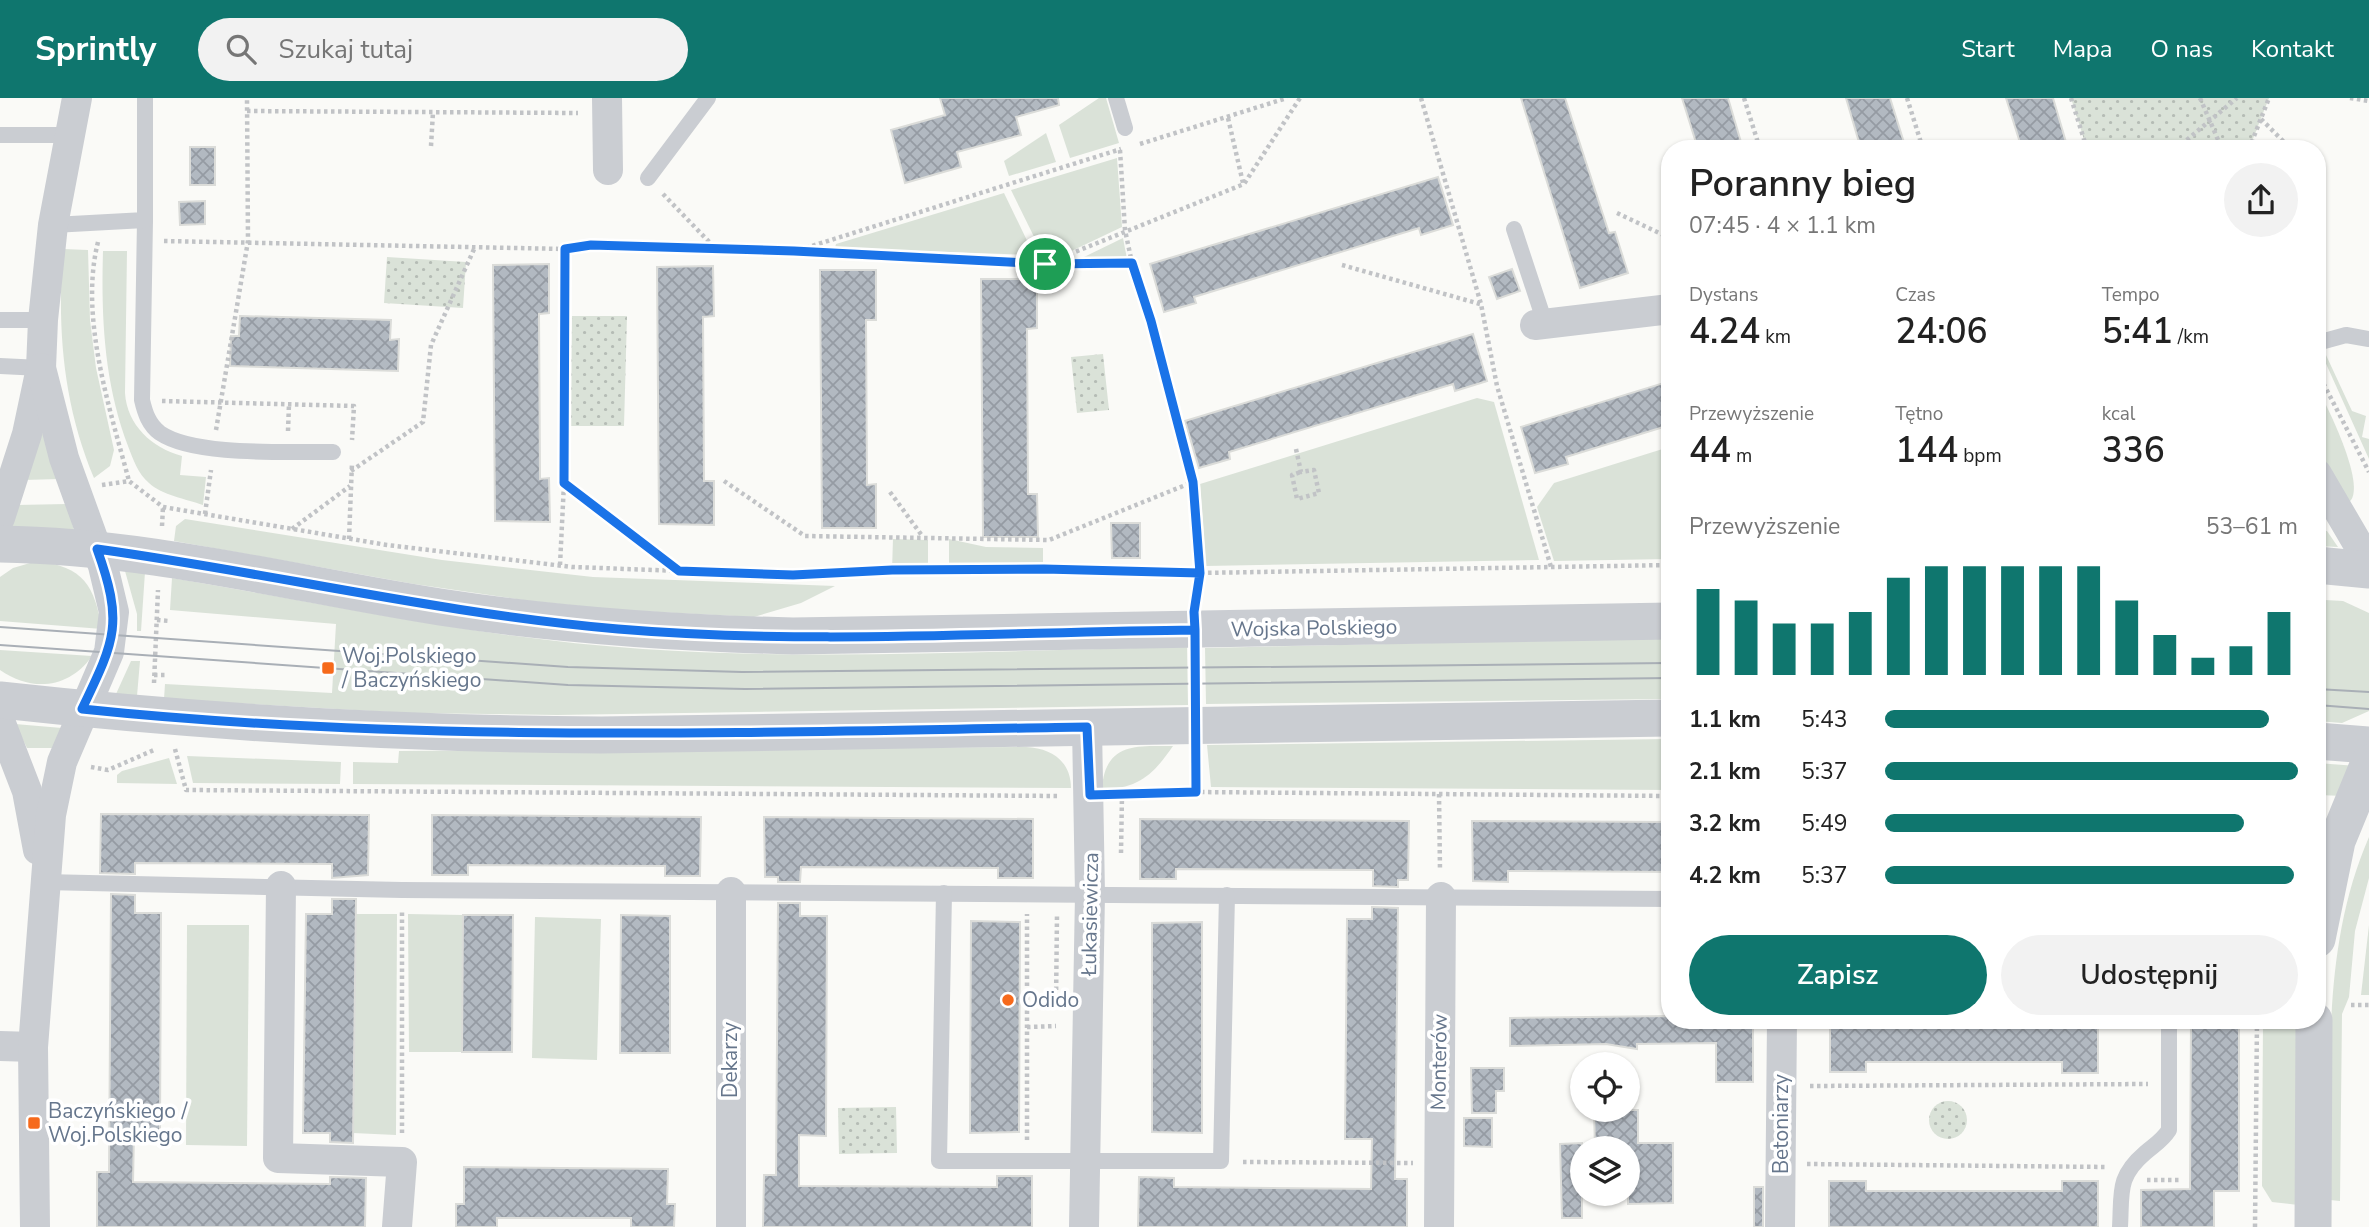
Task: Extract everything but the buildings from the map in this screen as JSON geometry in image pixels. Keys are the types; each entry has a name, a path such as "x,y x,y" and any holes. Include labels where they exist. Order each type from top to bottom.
{"street":[{"path":"0,518 27,433 41,368 53,225 77,98"},
{"path":"607,106 608,170"},
{"path":"1540,324 1661,310"},
{"path":"34,1227 33,1047 51,815 62,762 82,709 110,652 113,635 111,592 64,458 41,368"},
{"path":"2326,489 2369,563"},
{"name":"Wojska Polskiego","path":"0,544 97,549 438,606 619,629 793,636 1661,621"},
{"path":"2326,566 2369,570"},
{"path":"0,701 82,709 150,733 340,730 475,734 1661,718"},
{"path":"0,720 27,791 44,882"},
{"name":"Łukasiewicza","path":"1084,1227 1090,894 1087,727"},
{"path":"2326,742 2369,745"},
{"path":"2326,895 2337,841 2369,763"},
{"path":"281,887 278,1158 402,1162 397,1227"},
{"name":"Monterów","path":"1439,1227 1441,887"},
{"name":"Dekarzy","path":"731,892 731,1227"},
{"name":"Betoniarzy","path":"1780,1227 1782,1029"},
{"path":"2313,1227 2315,1029"},
{"path":"0,1046 33,1047"}],"lane":[{"path":"145,98 142,400 147,419 160,432 176,440 214,448 333,452"},
{"path":"648,178 708,98"},
{"path":"1116,98 1125,128"},
{"path":"0,135 71,135"},
{"path":"53,225 145,220"},
{"path":"1514,229 1540,324"},
{"path":"0,320 43,320"},
{"path":"2326,341 2346,335 2369,339"},
{"path":"0,366 41,368"},
{"path":"44,882 402,890 1227,895 1441,887 1661,899"},
{"path":"944,893 939,1161 1221,1161 1227,895"},
{"path":"2120,1227 2122,1180 2129,1167 2163,1139 2169,1130 2169,1029"}],"path":[{"path":"247,98 247,241 219,402 205,514 387,545 561,565 679,571 793,575 892,570 1044,569 1200,573 1661,565"},
{"path":"794,251 1287,98"},
{"path":"1045,264 1244,184 1300,98"},
{"path":"1421,98 1481,304 1497,386 1551,567"},
{"path":"1744,98 1757,140"},
{"path":"1907,98 1920,140"},
{"path":"2071,98 2084,140"},
{"path":"2200,98 2218,140"},
{"path":"2186,140 2237,98"},
{"path":"2253,140 2269,98"},
{"path":"2350,98 2369,101"},
{"path":"247,111 433,112 607,106"},
{"path":"431,146 433,112"},
{"path":"1227,118 1244,184"},
{"path":"2261,119 2282,140"},
{"path":"1120,150 1125,230 1132,263 1151,321 1193,482 1200,573 1194,612 1196,792"},
{"path":"648,178 716,249"},
{"path":"1616,214 1661,234"},
{"path":"129,481 102,376 94,324 93,260 99,239 565,249 591,245 794,251 1045,264 1132,263"},
{"path":"351,471 423,422 431,345 475,247"},
{"path":"561,565 565,249"},
{"path":"1342,265 1481,304"},
{"path":"2326,388 2369,472"},
{"path":"1296,449 1301,472"},
{"path":"1314,470 1319,493 1297,499 1292,475 1301,472 1314,470"},
{"path":"724,481 805,536 1049,540 1193,482"},
{"path":"564,483 679,571"},
{"path":"292,529 351,485"},
{"path":"890,492 924,538"},
{"path":"150,733 163,507"},
{"path":"157,620 169,621"},
{"path":"154,675 166,676"},
{"path":"175,750 186,790 1661,796"},
{"path":"1439,794 1441,887"},
{"path":"402,890 402,1162"},
{"path":"1027,916 1027,1138"},
{"path":"2351,1005 2369,1005"},
{"path":"1027,1027 1056,1026"},
{"path":"2255,1227 2257,1029"},
{"path":"1781,1087 2169,1084"},
{"path":"1221,1161 1438,1163"},
{"path":"1781,1164 2129,1167"}],"shaded area":[{"path":"1099,98 1106,98 1119,143 1070,158 1059,125"},
{"path":"2071,98 2269,98 2253,140 2084,140"},
{"path":"1046,133 1056,162 1009,176 1004,161"},
{"path":"1117,158 1122,227 1061,256 1043,255 1011,190"},
{"path":"1004,193 1034,255 835,248 836,244"},
{"path":"1123,238 1127,259 1084,257"},
{"path":"63,249 88,250 90,320 96,368 114,450 110,466 94,478 75,422 65,366 61,308"},
{"path":"103,251 127,251 127,405 143,434 161,447 182,456 180,475 206,477 203,505 154,487 142,475 132,456 120,422 109,374 104,325"},
{"path":"387,257 466,262 463,308 384,303"},
{"path":"572,316 627,316 624,426 569,426"},
{"path":"1103,354 1109,410 1077,413 1071,357"},
{"path":"2326,355 2352,411 2366,416 2362,437 2369,439 2369,459 2326,364"},
{"path":"1477,398 1494,402 1539,560 1206,566 1200,484"},
{"path":"2326,406 2344,448 2354,482 2353,495 2348,503 2326,465"},
{"path":"41,429 60,479 23,480"},
{"path":"1661,450 1661,559 1554,561 1537,507 1554,483"},
{"path":"67,504 74,530 11,528 16,505"},
{"path":"185,519 442,560 593,577 835,586 801,603 754,617 619,610 530,601 414,584 174,541 176,526"},
{"path":"2326,531 2327,531 2338,547 2326,546"},
{"path":"893,539 928,540 928,570 892,570"},
{"path":"949,539 986,547 1043,548 1043,569 949,570"},
{"path":"37,561 66,568 84,581 95,601 102,629 0,621 0,577 13,568"},
{"path":"125,571 145,572 141,631 137,631 137,614"},
{"path":"172,578 466,629 643,649 778,654 915,654 1187,647 1188,705 557,715 407,713 164,699 165,684 332,693 336,624 170,610"},
{"path":"2326,600 2343,601 2369,613 2369,711 2342,723 2326,722"},
{"path":"1661,638 1661,699 1206,704 1205,648"},
{"path":"0,650 92,656 83,667 61,681 37,684 24,682 0,670"},
{"path":"131,661 140,661 137,696 116,694"},
{"path":"15,724 62,728 53,748 27,748"},
{"path":"1661,739 1661,790 1211,787 1207,745"},
{"path":"1173,746 1159,765 1144,778 1125,786 1102,789 1104,774 1109,762 1116,755 1136,747"},
{"path":"1026,747 1044,750 1058,758 1067,770 1071,788 353,784 353,762 398,763 399,751"},
{"path":"187,756 341,762 340,784 193,783"},
{"path":"169,758 177,784 117,783 117,775 122,771"},
{"path":"2326,764 2357,766 2345,796 2326,795"},
{"path":"2369,837 2369,878 2355,931 2349,997 2342,1014 2340,1201 2330,1200 2330,1062 2335,970 2353,881"},
{"path":"355,914 397,914 396,1135 353,1133"},
{"path":"408,914 463,915 462,1052 409,1052"},
{"path":"535,917 601,919 597,1060 532,1058"},
{"path":"187,925 249,925 247,1146 186,1145"},
{"path":"2369,925 2369,995 2361,995"},
{"path":"2263,1029 2298,1029 2298,1205 2272,1202 2262,1186"},
{"path":"1948,1101 1962,1106 1967,1120 1962,1134 1948,1139 1934,1134 1929,1120 1934,1106"},
{"path":"896,1107 897,1153 839,1154 838,1108"}],"tram line":[{"path":"0,627 568,667 742,672 1661,663"},
{"path":"0,645 568,685 745,689 1661,678"},
{"path":"2326,690 2369,692"},
{"path":"2326,706 2369,709"}],"place":[{"name":"Woj.Polskiego / Baczyńskiego","path":"328,668"},
{"name":"Odido","path":"1008,1000"},
{"name":"Baczyńskiego / Woj.Polskiego","path":"34,1123"}],"route":[{"path":"1045,264 794,251 591,245 565,249 564,483 679,571 793,575 892,570 1044,569 1200,573 1194,612 1195,630 1196,792 1090,795 1087,727 450,734 258,725 82,709 110,652 113,635 111,592 97,549 438,606 619,629 793,636 1195,630 1194,612 1200,573 1193,482 1151,321 1132,263 1045,264"}]}
